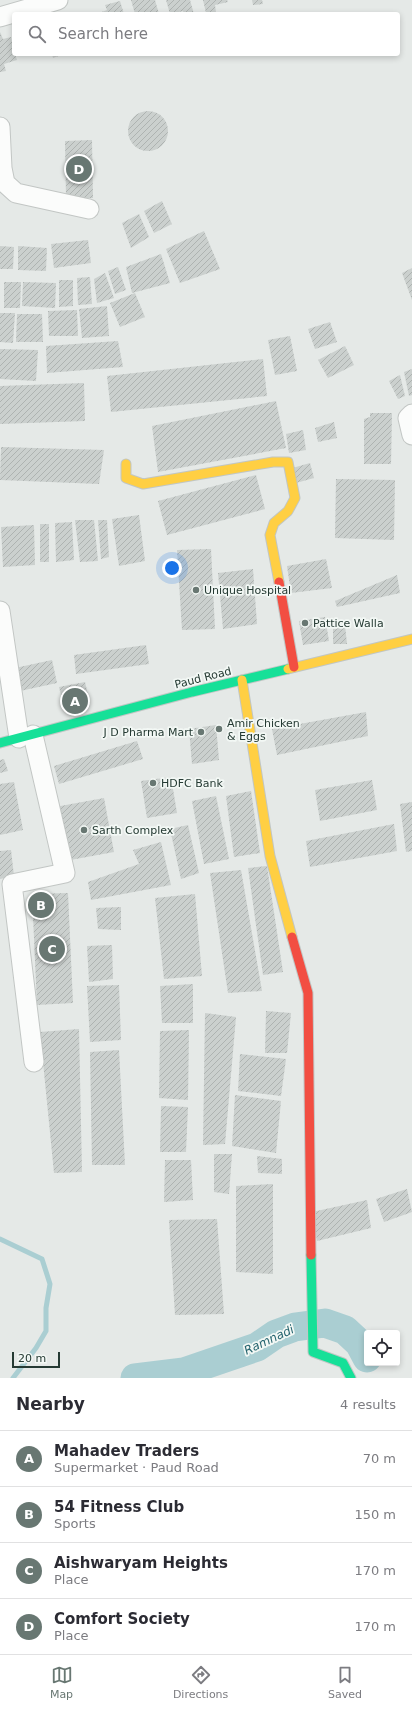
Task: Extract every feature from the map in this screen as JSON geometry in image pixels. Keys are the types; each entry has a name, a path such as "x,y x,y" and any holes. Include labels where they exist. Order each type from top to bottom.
{"street":[{"path":"17,12 58,0"},
{"path":"0,17 12,13"},
{"path":"0,127 4,183 16,193 90,209"},
{"path":"412,414 408,418 412,435"},
{"path":"126,464 126,478 143,484 273,462 288,462 295,498 288,511 274,523 270,535 294,667"},
{"path":"0,612 26,737 65,873 6,885 34,1062"},
{"name":"Paud Road","path":"0,743 294,667 412,640"},
{"path":"242,680 270,856 308,993 313,1352 343,1363 351,1378"}],"building":[{"path":"131,0 155,0 158,12 134,12"},
{"path":"166,0 190,0 193,12 183,11 169,12"},
{"path":"203,0 227,0 228,2 215,5 216,12 206,12"},
{"path":"252,0 262,0 263,4 253,5"},
{"path":"120,1 123,12 102,12 107,10 105,5"},
{"path":"0,32 3,39 11,37 12,56 16,56 17,60 4,64 6,71 0,72"},
{"path":"144,111 152,111 159,114 165,120 168,131 165,142 159,148 152,151 144,151 137,148 131,142 128,135 128,127 131,120 137,114"},
{"path":"92,140 93,198 66,198 65,141"},
{"path":"162,201 172,224 154,233 144,211"},
{"path":"139,214 149,237 131,248 122,223"},
{"path":"204,231 220,269 180,283 166,249"},
{"path":"88,240 91,263 54,268 51,244"},
{"path":"0,246 14,247 13,269 0,269"},
{"path":"18,246 47,248 46,271 18,270"},
{"path":"161,254 170,283 132,293 126,267"},
{"path":"118,267 126,290 115,294 108,271"},
{"path":"412,268 412,300 402,273"},
{"path":"105,273 114,298 97,303 94,279"},
{"path":"90,277 92,304 78,305 77,278"},
{"path":"59,280 73,280 73,306 59,307"},
{"path":"4,282 21,282 20,308 4,308"},
{"path":"23,282 56,283 55,308 22,306"},
{"path":"135,293 145,317 120,327 110,303"},
{"path":"107,306 109,336 82,338 79,309"},
{"path":"77,310 78,336 49,336 48,311"},
{"path":"0,313 15,313 13,343 0,342"},
{"path":"17,314 42,314 43,342 16,342"},
{"path":"330,322 337,342 315,349 308,329"},
{"path":"290,336 297,371 275,375 268,340"},
{"path":"118,341 123,367 47,373 46,346"},
{"path":"345,346 354,365 328,378 318,360"},
{"path":"0,349 38,350 36,381 0,379"},
{"path":"263,359 267,396 111,412 107,376"},
{"path":"412,369 412,395 409,396 404,372"},
{"path":"400,375 405,396 398,399 389,381"},
{"path":"84,383 85,421 0,424 0,386"},
{"path":"276,401 286,448 158,472 152,426"},
{"path":"370,413 392,413 391,464 364,464 364,419 370,417"},
{"path":"334,422 337,438 318,442 315,428"},
{"path":"303,430 306,450 289,453 286,434"},
{"path":"1,447 104,450 99,484 0,480"},
{"path":"310,463 314,478 296,483 289,469"},
{"path":"256,475 265,509 167,535 158,501"},
{"path":"336,479 395,480 394,540 335,538"},
{"path":"139,515 145,561 119,566 112,519"},
{"path":"75,520 94,520 98,561 80,562"},
{"path":"98,520 107,520 109,557 101,559"},
{"path":"72,522 74,560 56,562 55,523"},
{"path":"40,524 49,524 49,562 40,562"},
{"path":"34,525 35,565 3,567 1,527"},
{"name":"Unique Hospital","path":"211,549 215,629 182,630 177,550"},
{"path":"326,559 332,588 291,593 287,566"},
{"path":"253,569 257,624 223,629 218,573"},
{"path":"397,575 400,593 337,607 335,601"},
{"path":"325,617 329,641 303,645 299,621"},
{"path":"345,625 347,644 333,644 333,627"},
{"path":"146,645 149,664 76,674 74,655"},
{"path":"52,660 57,683 20,691 15,668"},
{"path":"85,682 90,703 64,708 59,687"},
{"path":"366,712 368,736 277,755 272,729"},
{"path":"216,725 219,760 192,764 189,729"},
{"path":"137,741 143,759 59,784 54,766"},
{"path":"4,759 8,771 0,773 0,760"},
{"path":"171,777 177,813 147,818 141,781"},
{"path":"372,780 377,810 320,821 315,790"},
{"path":"14,782 23,830 0,835 0,784"},
{"path":"251,791 260,853 234,857 226,796"},
{"path":"216,796 229,859 204,864 192,801"},
{"name":"Sarth Complex","path":"104,798 114,852 65,861 55,807"},
{"path":"412,802 412,851 406,852 400,804"},
{"path":"394,824 397,851 310,867 306,841"},
{"path":"188,825 199,873 181,879 170,829"},
{"path":"161,842 171,885 91,900 88,882 139,864 133,850"},
{"path":"11,850 14,876 0,879 0,851"},
{"path":"267,866 283,972 263,975 248,868"},
{"path":"241,870 262,991 228,993 210,873"},
{"path":"68,893 73,1003 37,1005 32,894"},
{"path":"195,894 202,976 164,979 155,898"},
{"path":"121,907 121,930 98,929 96,908"},
{"path":"112,945 113,979 89,982 87,946"},
{"path":"193,984 193,1023 162,1023 160,986"},
{"path":"119,985 121,1040 90,1042 87,986"},
{"path":"266,1011 291,1013 287,1053 265,1053"},
{"path":"205,1013 236,1017 225,1144 203,1145"},
{"path":"79,1029 82,1172 54,1173 40,1032"},
{"path":"189,1030 188,1100 159,1098 160,1031"},
{"path":"119,1050 125,1165 92,1165 90,1052"},
{"path":"240,1054 286,1059 281,1096 238,1091"},
{"path":"235,1095 281,1101 276,1153 232,1146"},
{"path":"161,1106 188,1107 186,1152 160,1152"},
{"path":"214,1154 232,1154 229,1194 214,1192"},
{"path":"257,1156 282,1159 282,1174 258,1173"},
{"path":"165,1160 191,1160 193,1200 164,1202"},
{"path":"273,1184 273,1274 236,1272 236,1186"},
{"path":"407,1189 412,1212 384,1222 376,1199"},
{"path":"367,1200 371,1228 317,1241 312,1212"},
{"path":"217,1219 224,1314 175,1315 169,1220"}],"waterway":[{"path":"0,1239 42,1259 50,1284 46,1308 46,1331 36,1348 13,1378"},
{"name":"Ramnadi","path":"135,1378 184,1372 257,1347 276,1334 295,1327 325,1323 345,1330 359,1343 364,1352"}],"traffic: fast":[{"path":"0,743 192,692 288,669"},
{"path":"311,1255 313,1352 343,1363 351,1378"}],"traffic: slow":[{"path":"126,464 126,478 143,484 273,462 288,462 295,498 288,511 274,523 270,535 279,582"},
{"path":"288,669 412,639"},
{"path":"242,680 270,856 292,937"}],"traffic: jam":[{"path":"279,582 294,667"},
{"path":"292,937 308,993 311,1255"}],"place":[{"name":"Comfort Society","path":"79,169"},
{"name":"Unique Hospital","path":"196,590"},
{"name":"Pattice Walla","path":"305,623"},
{"name":"Mahadev Traders","path":"75,701"},
{"name":"Amir Chicken & Eggs","path":"219,729"},
{"name":"J D Pharma Mart","path":"201,732"},
{"name":"HDFC Bank","path":"153,783"},
{"name":"Sarth Complex","path":"84,830"},
{"name":"54 Fitness Club","path":"41,905"},
{"name":"Aishwaryam Heights","path":"52,949"}]}
